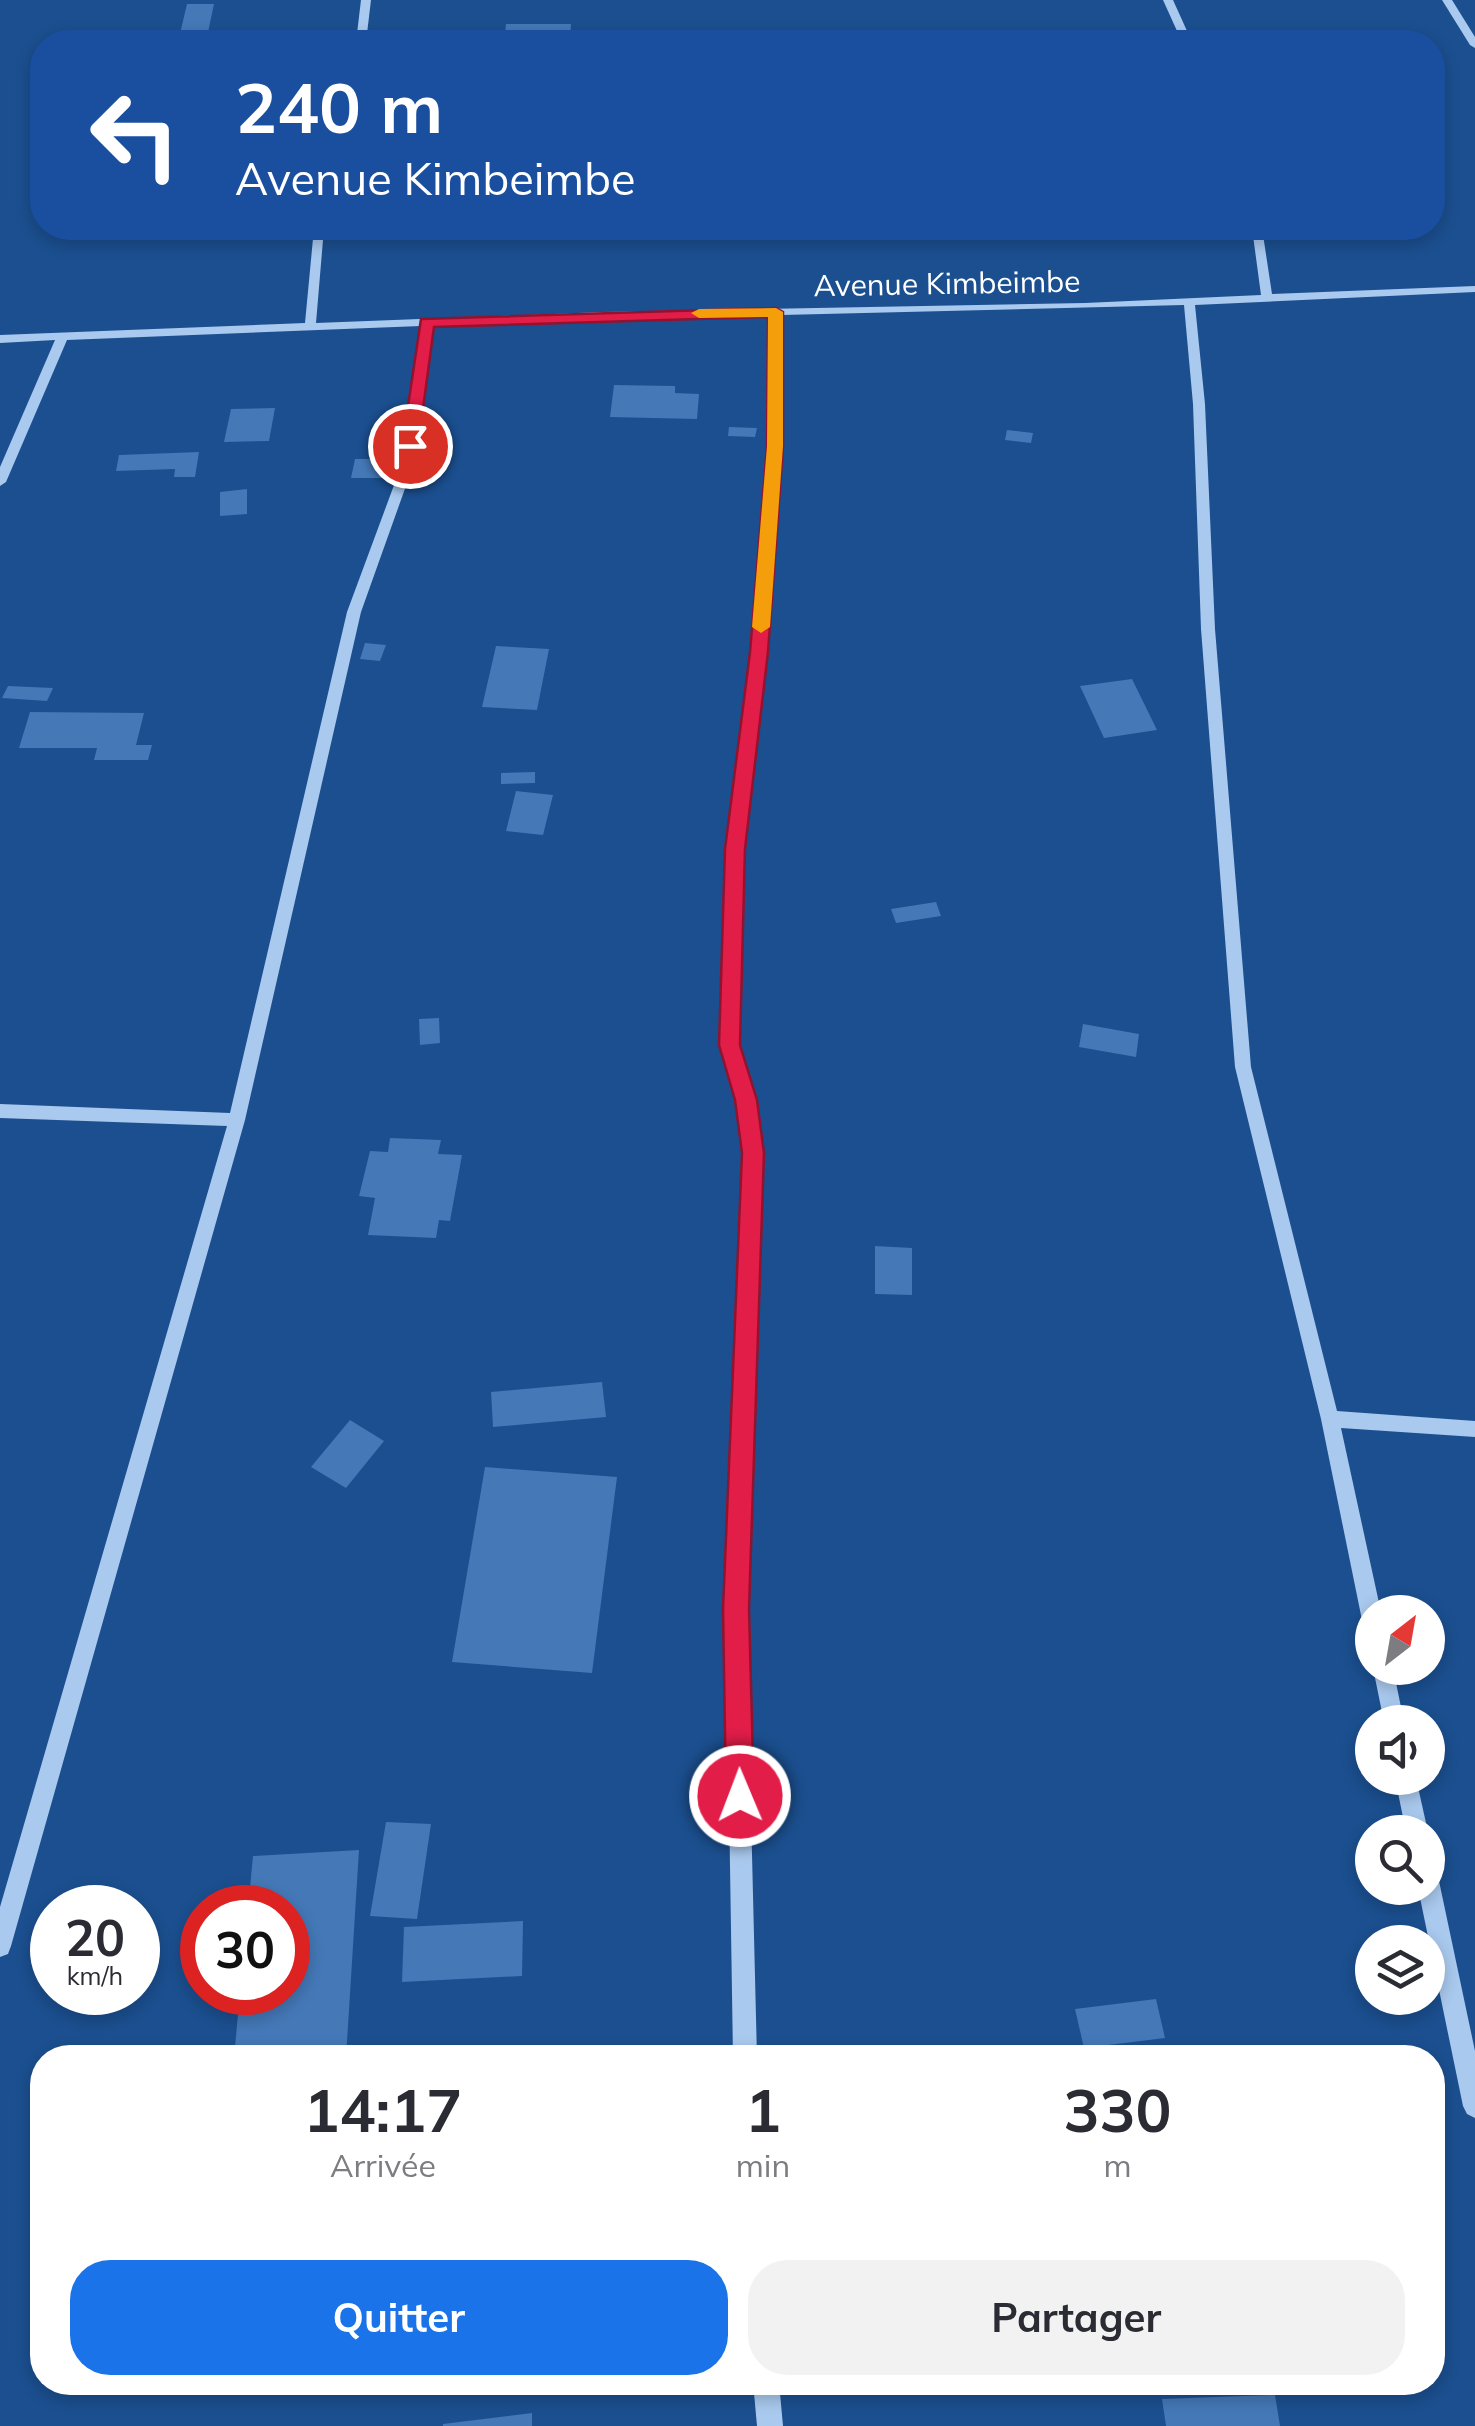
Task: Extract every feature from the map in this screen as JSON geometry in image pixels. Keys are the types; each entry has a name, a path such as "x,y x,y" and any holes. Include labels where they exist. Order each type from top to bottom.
{"street":[{"path":"362,30 366,0"},
{"path":"1168,0 1182,30"},
{"path":"1447,0 1475,45"},
{"path":"310,327 318,240"},
{"path":"1259,240 1266,297"},
{"name":"Avenue Kimbeimbe","path":"0,339 1475,290"},
{"path":"1189,301 1199,404 1208,629 1243,1067 1330,1419 1367,1595"},
{"path":"746,2045 736,1609 753,1153 746,1100 729,1045 735,849 759,652 775,446 776,312"},
{"path":"0,1946 238,1120 354,612 406,468 427,322"},
{"path":"0,482 62,337"},
{"path":"0,1111 238,1120"},
{"path":"1330,1419 1475,1429"},
{"path":"1433,1905 1475,2106"},
{"path":"767,2395 770,2426"}],"building":[{"path":"187,4 214,4 209,30 181,30"},
{"path":"506,24 571,24 571,30 505,30"},
{"path":"614,385 675,386 675,393 699,394 697,419 610,417"},
{"path":"275,408 269,441 224,442 231,409"},
{"path":"729,427 757,428 755,437 728,436"},
{"path":"1007,430 1033,433 1031,443 1005,440"},
{"path":"199,452 195,477 174,477 175,469 116,471 119,455"},
{"path":"355,459 391,459 388,478 351,478"},
{"path":"247,489 247,514 220,516 220,492"},
{"path":"365,643 386,645 380,661 360,659"},
{"path":"496,646 549,649 537,710 482,707"},
{"path":"1132,679 1157,730 1104,738 1080,686"},
{"path":"8,686 53,688 47,701 2,698"},
{"path":"30,712 144,713 136,745 152,745 148,760 94,760 97,748 19,748"},
{"path":"535,772 535,783 501,784 501,773"},
{"path":"516,791 553,795 543,835 506,831"},
{"path":"936,902 941,916 896,923 891,909"},
{"path":"439,1018 440,1043 420,1045 419,1019"},
{"path":"1083,1024 1139,1034 1136,1057 1079,1047"},
{"path":"390,1138 441,1140 438,1154 462,1155 450,1221 439,1220 436,1238 368,1235 375,1198 359,1196 370,1151 388,1152"},
{"path":"875,1246 912,1248 912,1295 875,1294"},
{"path":"602,1382 606,1417 493,1427 491,1392"},
{"path":"350,1420 384,1441 346,1488 311,1467"},
{"path":"485,1467 617,1477 592,1673 452,1662"},
{"path":"386,1822 431,1824 417,1919 370,1916"},
{"path":"359,1850 347,2045 235,2045 238,2015 310,2015 310,1885 250,1885 253,1856"},
{"path":"523,1921 522,1976 402,1982 404,1927"},
{"path":"1156,1999 1165,2038 1083,2045 1075,2009"},
{"path":"1275,2395 1280,2426 1166,2426 1162,2399"},
{"path":"532,2413 532,2426 443,2426 443,2424"}],"slow traffic":[{"path":"699,313 776,312 775,446 761,627"}],"route":[{"path":"410,446 427,322 776,312 775,446 759,652 735,849 729,1045 746,1100 753,1153 736,1609 740,1796"}]}
